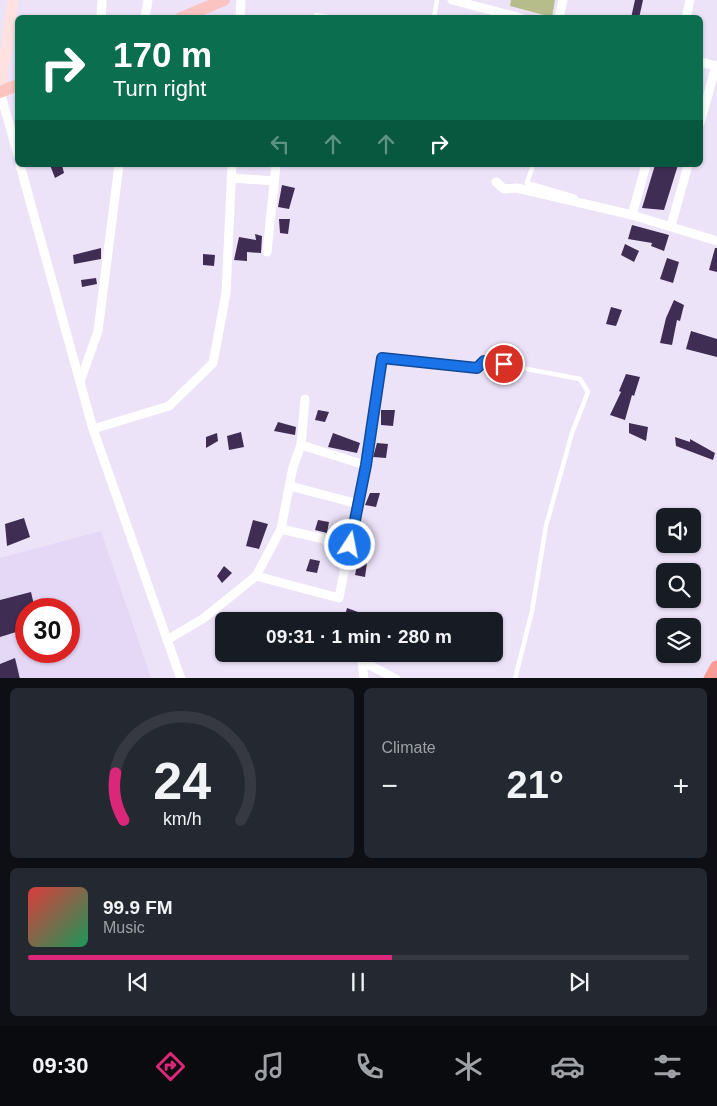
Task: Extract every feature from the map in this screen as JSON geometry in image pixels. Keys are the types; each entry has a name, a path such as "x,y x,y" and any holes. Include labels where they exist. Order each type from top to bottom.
{"highway":[{"path":"711,678 717,668"}],"main road":[{"path":"190,15 224,0"},
{"path":"0,92 15,86"}],"street":[{"path":"13,0 0,92 15,144"},
{"path":"101,15 102,0"},
{"path":"146,15 148,0"},
{"path":"240,0 240,15"},
{"path":"452,0 486,4 514,15"},
{"path":"560,15 563,0"},
{"path":"687,15 690,0"},
{"path":"703,63 716,66 703,112"},
{"path":"21,167 93,429 180,678"},
{"path":"80,382 98,331 118,167"},
{"path":"93,429 169,406 214,363 226,293 232,167"},
{"path":"267,252 276,167"},
{"path":"632,215 645,167"},
{"path":"671,226 687,167"},
{"path":"232,178 274,181"},
{"path":"496,182 504,188 516,188 632,215 717,241"},
{"path":"256,576 339,598 366,465 382,358"},
{"path":"167,640 204,618 256,576 281,529 301,445 305,399"},
{"path":"301,445 366,465"},
{"path":"290,486 358,504"},
{"path":"281,529 350,545"},
{"path":"364,678 362,661 396,678"}],"lane":[{"path":"434,15 437,0"},
{"path":"532,167 527,183 632,215"},
{"path":"382,358 477,368 484,361 580,379 588,392 572,433 546,526 532,611 515,678"}],"shaded area":[{"path":"101,531 151,678 0,678 0,558"}],"green space":[{"path":"511,0 555,0 552,15 544,15 510,6"}],"building":[{"path":"635,0 643,0 640,15 632,15"},
{"path":"51,167 62,167 64,173 55,178"},
{"path":"654,167 677,167 664,210 642,208"},
{"path":"282,185 295,188 289,209 278,207"},
{"path":"279,219 290,219 288,234 280,233"},
{"path":"632,225 669,235 664,251 651,246 652,243 628,239"},
{"path":"255,234 262,236 261,253 247,252 247,261 234,260 239,237 256,240"},
{"path":"625,244 639,251 634,262 621,255"},
{"path":"101,248 101,259 74,264 73,255"},
{"path":"715,248 717,248 717,272 709,270"},
{"path":"203,254 215,255 214,266 203,265"},
{"path":"667,258 679,262 673,283 660,279"},
{"path":"96,278 97,284 82,287 81,280"},
{"path":"674,300 684,305 680,321 677,320 672,345 660,343 666,318"},
{"path":"611,307 622,310 616,326 606,324"},
{"path":"691,331 717,339 717,357 686,349"},
{"path":"626,374 640,377 634,396 632,395 625,420 610,415 621,392 619,391"},
{"path":"318,410 329,412 325,422 315,420"},
{"path":"381,410 395,410 393,426 381,425"},
{"path":"278,422 296,427 295,435 274,431"},
{"path":"629,423 648,427 646,441 629,433"},
{"path":"241,432 244,447 229,450 227,436"},
{"path":"217,433 218,441 206,448 206,437"},
{"path":"333,433 360,443 357,453 328,447"},
{"path":"675,437 690,442 690,439 715,453 713,460 676,446"},
{"path":"377,443 388,444 386,458 373,457"},
{"path":"370,493 380,493 376,507 365,505"},
{"path":"24,518 30,537 7,546 5,524"},
{"path":"253,520 268,524 259,549 246,546"},
{"path":"318,520 329,522 327,533 315,530"},
{"path":"360,533 371,534 365,577 355,575 357,565 359,566 358,543"},
{"path":"310,559 320,561 317,573 306,571"},
{"path":"224,566 232,573 222,583 217,576"},
{"path":"31,592 32,598 15,598 15,632 0,637 0,600"},
{"path":"347,608 358,612 346,612"},
{"path":"15,658 20,678 0,678 0,664"}],"route":[{"path":"350,545 366,465 382,358 477,368 484,361 504,364"}]}
